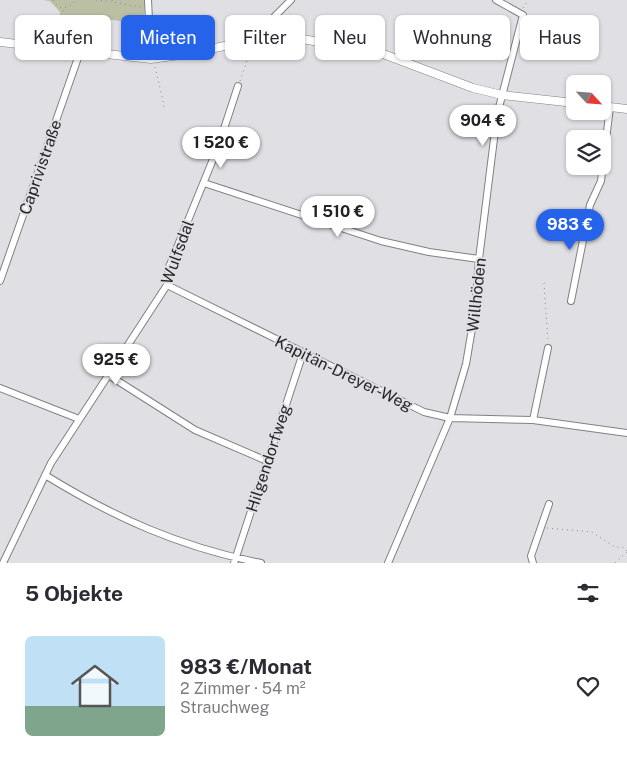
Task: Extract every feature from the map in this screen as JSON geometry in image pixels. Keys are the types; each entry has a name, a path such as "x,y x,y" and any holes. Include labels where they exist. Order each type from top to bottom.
{"street":[{"path":"148,0 153,62"},
{"path":"276,15 291,0"},
{"name":"Willhöden","path":"388,563 450,418 466,364 476,311 479,259 502,94 523,15 496,0"},
{"path":"305,39 366,49 400,59 456,83 502,94 566,102"},
{"path":"0,42 15,44"},
{"path":"111,56 153,62 225,46"},
{"name":"Caprivistraße","path":"0,281 77,60"},
{"name":"Wulfsdal","path":"3,563 45,475 79,419 110,376 167,285 169,267 204,183 238,86"},
{"path":"611,107 627,109"},
{"path":"571,301 590,205 601,181 605,120"},
{"path":"204,183 381,241 429,252 479,259"},
{"name":"Kapitän-Dreyer-Weg","path":"167,285 424,412 450,418 533,420 627,433"},
{"path":"533,420 548,348"},
{"name":"Hilgendorfweg","path":"234,560 303,353"},
{"path":"110,376 195,430 267,460"},
{"path":"0,388 79,419"},
{"path":"45,475 96,506 138,526 184,544 234,560 261,563"},
{"path":"533,563 531,556 549,504"}],"path":[{"path":"53,0 59,7 64,8 72,5 76,0"},
{"path":"96,0 144,7"},
{"path":"63,15 64,8"},
{"path":"238,86 247,60"},
{"path":"153,62 164,105 163,110"},
{"path":"544,283 548,348"},
{"path":"541,527 592,532 615,547 623,547 627,552 614,563"}],"green space":[{"path":"43,0 145,0 144,15 121,15 121,21 111,20 111,15 60,15 60,12 50,1"}]}
